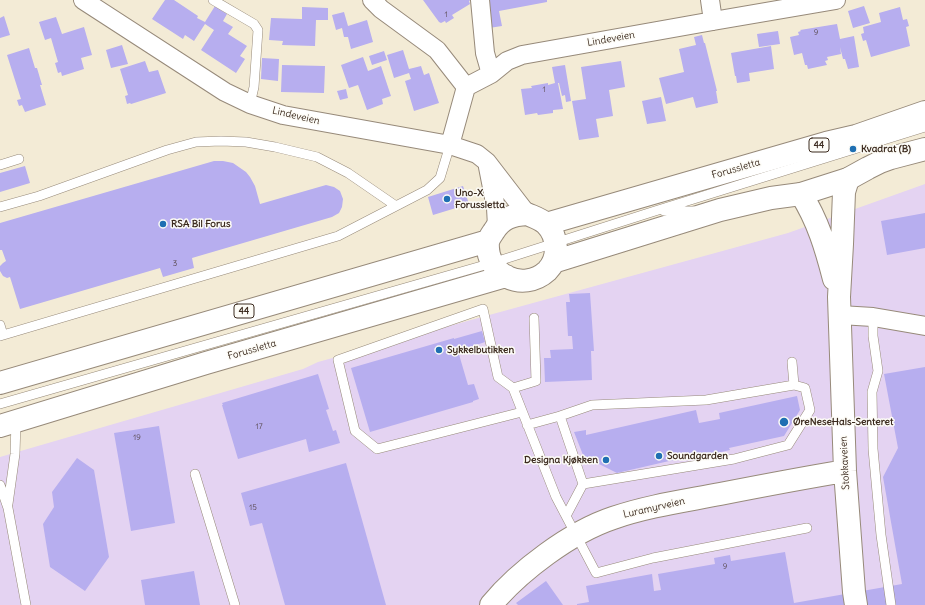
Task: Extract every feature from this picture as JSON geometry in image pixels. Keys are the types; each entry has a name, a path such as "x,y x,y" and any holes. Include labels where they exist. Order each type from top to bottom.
{"main road":[{"name":"Forussletta","path":"552,243 712,176 826,143 856,136 925,112"},
{"name":"Forussletta","path":"552,243 720,210 771,198 801,194 848,179 880,162 891,158 925,149"},
{"name":"Stokkaveien","path":"848,179 844,192 840,306 845,471 856,605"},
{"name":"Stokkaveien","path":"801,194 818,226 825,246 840,306"},
{"name":"44","path":"0,382 492,234 505,219 516,215 527,214"},
{"path":"527,214 538,218 552,243"},
{"path":"492,234 490,254 499,270"},
{"name":"Forussletta","path":"8,423 206,363 499,270 510,279 523,281 536,278 548,270 552,243"},
{"name":"Luramyrveien","path":"491,605 511,584 538,561 595,525 613,518 648,508 845,471"}],"street":[{"name":"Lindeveien","path":"82,0 225,92 250,104 283,115 450,145 477,154 488,162"},
{"path":"372,0 381,9 437,50 466,87 450,145"},
{"path":"480,0 485,53 491,74"},
{"path":"710,0 713,21"},
{"name":"Lindeveien","path":"466,87 491,74 507,61 522,55 836,0"},
{"path":"488,162 527,214"},
{"path":"488,162 496,208 492,234"},
{"path":"840,306 873,317 925,326"}],"lane":[{"path":"213,0 254,24 258,30 254,87 250,104"},
{"path":"552,243 925,127"},
{"path":"0,207 39,196 167,150 196,142 220,140 276,146 317,158 348,173 396,206"},
{"path":"0,325 2,336 338,236 427,190 440,178 450,145"},
{"path":"0,165 19,159"},
{"path":"655,211 712,176"},
{"path":"655,211 720,210"},
{"path":"0,404 499,270"},
{"path":"522,412 377,449 355,431 338,360 483,310 498,377 513,388 556,497 596,573 654,558 807,528"},
{"path":"873,317 873,336 878,371 872,392 873,449 881,535 891,605"},
{"path":"513,388 536,380 534,318"},
{"path":"792,362 794,385"},
{"path":"527,425 592,405 706,400 794,385 805,388 810,410 788,445 734,459 584,484"},
{"path":"560,416 584,484 566,516"},
{"path":"8,423 15,454 8,508"},
{"path":"195,474 235,605"},
{"path":"0,485 8,508 26,605"}],"shaded area":[{"path":"925,184 925,605 0,605 0,457 303,369 318,362 788,233"}],"building":[{"path":"165,0 174,0 198,16 197,18 205,22 215,6 227,14 223,21 233,27 228,34 247,46 240,56 245,59 236,73 201,50 214,30 205,24 194,41 185,35 183,39 152,19"},
{"path":"423,0 471,0 469,1 470,4 452,15 454,18 446,23 445,21 441,23"},
{"path":"483,0 547,0 547,2 499,11 502,26 489,28"},
{"path":"864,6 870,23 853,28 848,11"},
{"path":"302,7 328,8 328,20 316,20 315,46 282,45 283,41 269,40 271,18 302,19"},
{"path":"900,7 903,20 907,19 909,26 906,27 910,46 871,57 866,40 863,41 861,34 864,33 863,27 881,22 879,13"},
{"path":"344,12 348,26 367,20 373,42 351,49 348,37 344,37 342,28 336,30 332,15"},
{"path":"4,16 10,35 0,38 0,18"},
{"path":"56,17 62,34 84,27 92,55 81,58 84,69 62,76 61,72 58,73 55,63 58,62 51,38 45,40 39,22"},
{"path":"837,24 840,39 854,36 859,67 848,69 845,59 843,59 840,47 841,54 827,57 828,60 825,61 827,65 808,69 807,65 805,65 802,53 794,55 790,37 799,35 798,32 801,31 800,30"},
{"path":"778,31 780,44 759,47 757,34"},
{"path":"702,35 717,91 718,103 696,108 693,97 666,104 659,78 684,72 679,49 696,45 694,37"},
{"path":"122,45 128,64 111,68 106,50"},
{"path":"771,46 774,69 749,73 750,81 737,83 731,53"},
{"path":"29,48 35,68 37,68 46,105 25,112 22,105 19,106 17,100 21,99 7,55"},
{"path":"403,50 409,69 421,66 424,75 429,73 439,103 414,111 405,81 411,79 409,73 394,78 387,55"},
{"path":"384,51 387,60 372,65 369,56"},
{"path":"363,57 368,71 381,66 391,96 382,99 383,104 367,110 358,85 349,88 341,65"},
{"path":"262,58 279,59 278,81 261,79"},
{"path":"145,61 149,72 158,70 166,93 127,104 125,96 128,95 120,69"},
{"path":"621,61 625,87 609,90 613,116 596,119 599,137 579,140 572,101 586,99 581,67"},
{"path":"282,65 325,66 324,93 281,92"},
{"path":"565,65 571,101 566,102 565,95 562,96 558,83 563,109 553,110 553,113 525,115 521,89 532,88 531,86 548,83 548,85 555,83 552,67"},
{"path":"346,89 348,98 340,100 337,91"},
{"path":"661,97 666,121 647,124 642,101"},
{"path":"214,161 233,163 246,172 255,186 260,204 326,185 334,187 340,191 343,199 342,207 339,213 332,217 192,258 194,268 163,277 160,268 20,309 10,277 7,278 3,276 0,271 0,266 6,261 2,250 0,250 0,223"},
{"path":"25,166 30,183 0,192 0,173"},
{"path":"463,186 469,204 433,215 428,197"},
{"path":"925,213 925,248 887,255 881,221"},
{"path":"590,293 594,351 591,351 592,380 545,382 544,358 551,358 550,350 573,349 572,336 568,336 566,302 570,302 569,294"},
{"path":"482,331 485,342 458,351 468,385 474,384 479,399 370,432 351,368"},
{"path":"925,367 925,605 577,605 589,602 586,586 652,574 654,591 661,590 658,574 715,564 714,558 730,555 731,561 785,552 794,603 902,584 883,477 898,448 884,374"},
{"path":"318,374 329,409 326,410 333,431 336,430 340,443 309,452 306,439 238,459 222,403"},
{"path":"797,396 800,410 784,436 729,448 730,450 704,456 704,453 617,473 591,459 585,460 574,432 586,430 586,435 696,410 699,423 720,419 719,413"},
{"path":"159,426 175,523 131,531 114,433"},
{"path":"77,458 94,470 109,557 85,591 50,567 43,524 54,507 52,492"},
{"path":"346,463 386,605 285,605 262,523 250,526 241,493"},
{"path":"194,571 200,605 145,605 141,580"},
{"path":"546,581 563,605 518,605 516,603"}],"place":[{"name":"Kvadrat (B)","path":"853,149"},
{"name":"Uno-X Forussletta","path":"447,199"},
{"name":"RSA Bil Forus","path":"163,224"},
{"name":"Sykkelbutikken","path":"439,350"},
{"name":"ØreNeseHals-Senteret","path":"784,422"},
{"name":"Soundgarden","path":"659,456"},
{"name":"Designa Kjøkken","path":"606,460"}]}
